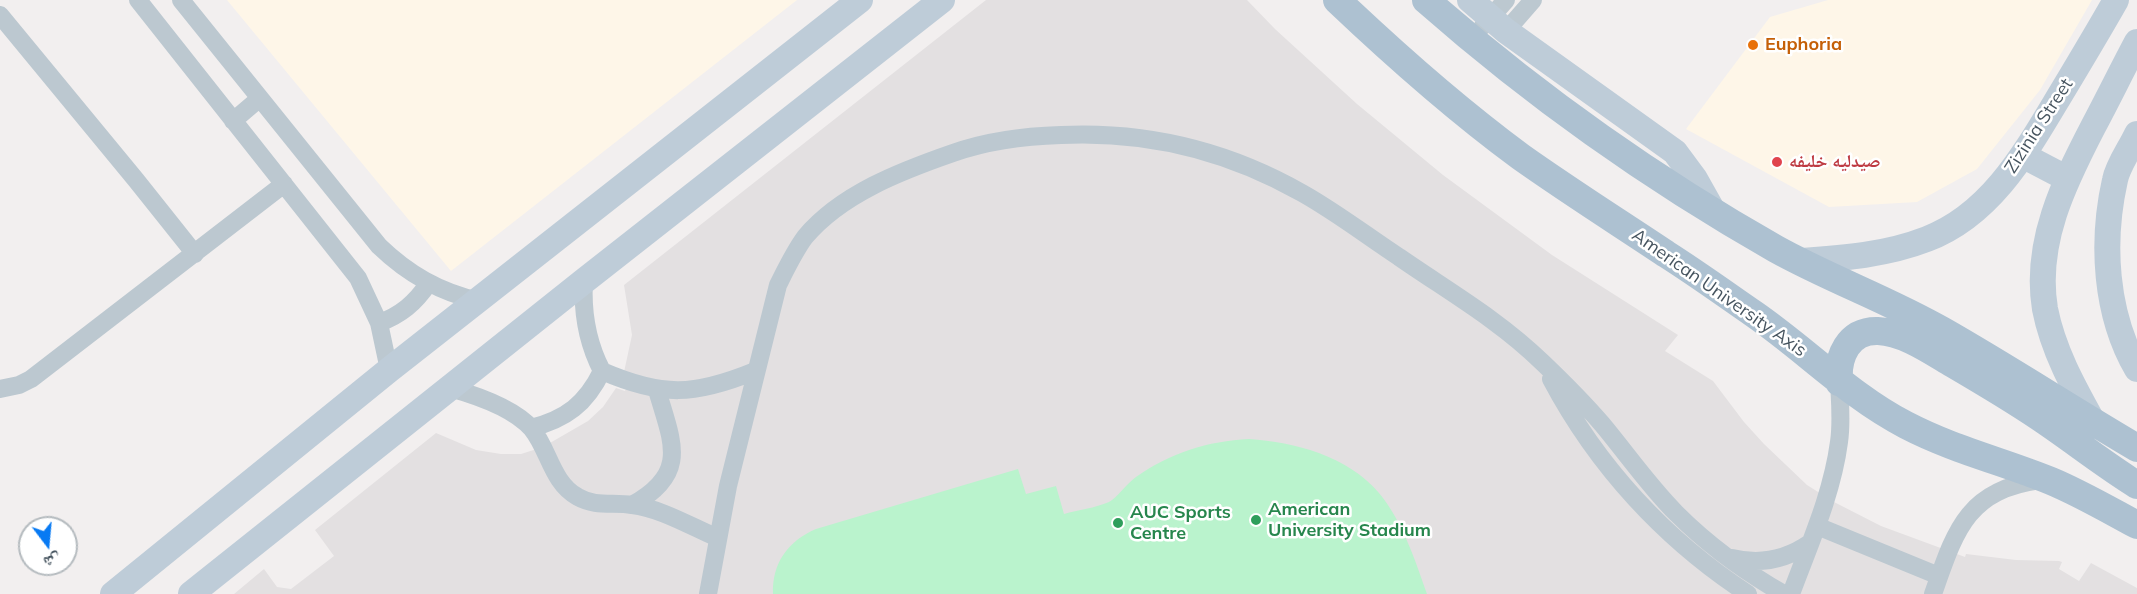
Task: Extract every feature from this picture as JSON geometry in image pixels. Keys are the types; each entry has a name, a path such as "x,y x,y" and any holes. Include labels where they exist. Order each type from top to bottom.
{"main road":[{"path":"113,594 389,370 860,0"},
{"path":"191,594 942,0"},
{"name":"American University Axis","path":"1337,0 1422,78 1519,155 1570,192 1756,315 1803,350 1839,382 1871,404 1940,442 2046,479 2137,525"},
{"path":"1426,0 1493,22"},
{"path":"1470,0 1493,22 1529,86 1589,130 1713,211 1801,261 1884,299 1943,331 2137,448"},
{"name":"Zizinia Street","path":"1801,261 1884,252 1927,239 1972,214 2024,156 2116,0"},
{"path":"2093,422 2055,346 2045,308 2044,266 2049,227 2066,178 2137,42"},
{"path":"2137,134 2115,178 2108,237 2112,304 2126,350 2137,369"},
{"path":"2024,156 2066,178"},
{"path":"1839,382 1839,361 1849,343 1867,332 1878,331 1897,336 1927,349 2004,394 2137,485"}],"street":[{"path":"138,0 354,271 379,323 389,370"},
{"path":"181,0 379,246 394,261 428,284 478,301"},
{"path":"1493,22 1533,0"},
{"path":"0,15 195,254"},
{"path":"233,121 260,98"},
{"path":"708,594 728,486 778,285 805,238 824,218 846,202 903,172 960,150 990,142 1020,138 1081,134 1141,138 1175,143 1208,152 1302,193 1358,228 1504,328 1541,361 1599,421 1654,490 1677,514 1726,556 1784,594"},
{"path":"0,388 19,385 31,379 284,184"},
{"path":"584,281 583,304 586,327 602,371 629,383 657,390 676,391 713,387 755,371"},
{"path":"379,323 413,304 428,284"},
{"path":"1541,361 1568,412 1582,432 1646,510 1702,562 1748,594"},
{"path":"531,428 557,420 580,404 589,394 602,371"},
{"path":"1791,594 1832,479 1839,440 1839,382"},
{"path":"450,388 501,407 531,428 557,477 577,497 595,504 632,505 660,513 718,538"},
{"path":"632,505 656,489 671,465 673,441 657,390"},
{"path":"1813,535 1935,589 1958,530 1980,503 2004,488 2046,479"},
{"path":"1726,556 1755,561 1774,559 1793,553 1813,535"}],"shaded area":[{"path":"227,0 797,0 451,271"},
{"path":"986,0 1247,0 1275,29 1357,104 1443,175 1552,255 1678,335 1665,351 1713,381 1744,422 1807,485 1881,526 1965,557 1966,554 2016,560 2059,561 2062,562 2059,569 2079,581 2091,563 2137,588 2137,594 234,594 264,569 277,587 291,589 334,556 315,530 436,433 476,450 521,454 543,447 588,421 603,407 616,388 625,391 631,377 624,372 632,335 624,285"},
{"path":"1828,0 2092,0 2040,90 1977,169 1917,202 1829,207 1686,129 1770,17"}],"green space":[{"name":"AUC Sports Centre","path":"1249,439 1284,444 1320,453 1352,469 1366,480 1379,493 1395,516 1408,542 1427,594 773,594 775,572 784,554 797,540 816,529 1018,469 1026,494 1056,486 1064,514 1109,502 1136,477 1176,455 1219,442"}],"place":[{"name":"Euphoria","path":"1753,45"},
{"name":"صيدليه خليفه","path":"1777,162"},
{"name":"American University Stadium","path":"1256,520"},
{"name":"AUC Sports Centre","path":"1118,523"}]}
